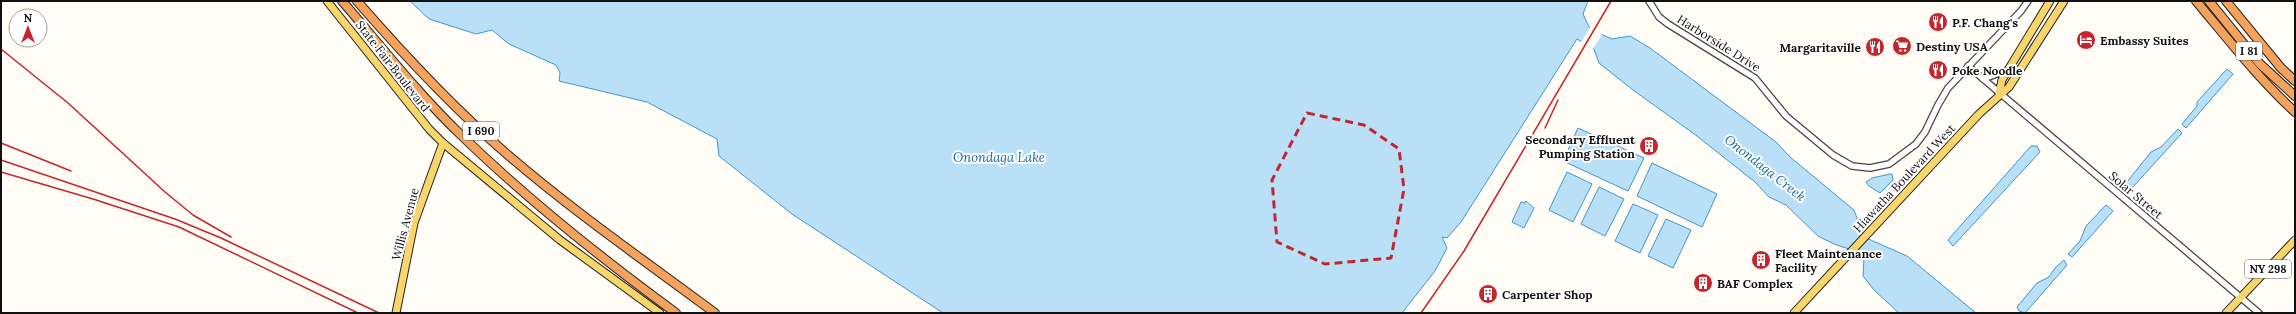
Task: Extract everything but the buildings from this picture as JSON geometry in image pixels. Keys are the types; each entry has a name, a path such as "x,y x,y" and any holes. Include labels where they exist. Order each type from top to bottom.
{"highway":[{"name":"I 690","path":"342,1 460,135 552,217 617,270 676,313"},
{"name":"I 690","path":"357,1 433,85 507,154 576,210 715,313"},
{"path":"2196,1 2251,68 2295,112"},
{"name":"I 81","path":"2209,1 2260,64 2295,96"},
{"name":"I 81","path":"2226,1 2281,68 2295,81"}],"main road":[{"name":"State Fair Boulevard","path":"327,1 429,129 443,143 560,240 660,313"},
{"name":"Hiawatha Boulevard West","path":"1999,93 2002,80 2050,1"},
{"name":"Hiawatha Boulevard West","path":"1794,313 1999,93 2008,87 2064,1"},
{"name":"Willis Avenue","path":"396,313 409,247 419,207 443,143"},
{"name":"NY 298","path":"2226,313 2295,240"}],"street":[{"name":"Harborside Drive","path":"1649,1 1659,17 1668,24 1755,78 1786,116 1832,155 1856,167 1879,167 1907,152 1925,132 1942,96 1968,66 2021,11 2028,1"},
{"name":"Solar Street","path":"1968,66 2259,313"},
{"path":"1983,79 2009,70"}],"highlighted area":[{"path":"1307,113 1364,125 1399,149 1404,189 1391,258 1325,264 1277,242 1272,180"}],"water":[{"name":"Onondaga Lake","path":"410,1 1588,1 1583,14 1589,27 1612,39 1630,36 1650,48 1776,142 1790,157 1854,210 1864,237 1907,256 1976,313 1899,313 1874,290 1863,276 1864,258 1855,251 1834,244 1818,236 1786,205 1769,197 1755,182 1697,136 1633,90 1599,63 1594,49 1577,39 1461,222 1447,238 1442,237 1447,248 1435,271 1402,313 943,313 792,214 719,156 717,139 647,102 559,81 560,73 556,65 509,44 492,30 476,34 429,19"},
{"path":"2227,69 2233,74 2186,128 2182,124 2197,106 2197,102"},
{"path":"1578,128 1644,158 1628,191 1563,161"},
{"path":"2178,129 2182,133 2132,188 2126,183 2151,152 2161,147"},
{"path":"2031,146 2037,146 2040,152 1953,246 1948,240"},
{"path":"1652,163 1717,194 1702,227 1637,196"},
{"path":"1567,172 1592,184 1573,222 1549,210"},
{"path":"1892,174 1893,180 1880,193 1869,186 1866,182 1872,178"},
{"path":"1599,187 1624,199 1605,236 1581,224"},
{"path":"1526,201 1534,208 1524,228 1512,222 1521,202 1525,203"},
{"path":"1633,204 1658,215 1640,253 1615,241"},
{"path":"2106,205 2113,211 2072,257 2068,254 2080,241 2086,226"},
{"path":"1666,219 1691,230 1673,268 1648,256"},
{"path":"2064,260 2067,265 2025,313 2019,311 2017,307 2037,283 2049,277 2055,268"}],"pier":[{"path":"1591,26 1603,33 1593,49 1581,42"}],"railway":[{"path":"1421,313 1464,251 1611,1"},
{"path":"1,49 68,103 165,192 193,215 231,237"},
{"path":"1545,128 1558,100"},
{"path":"1,143 71,171"},
{"path":"1,160 175,219 221,238 379,313"},
{"path":"1,172 93,199 179,227 358,313"}],"place":[{"name":"P.F. Chang's","path":"1938,22"},
{"name":"Embassy Suites","path":"2086,40"},
{"name":"Destiny USA","path":"1902,46"},
{"name":"Margaritaville","path":"1875,47"},
{"name":"Poke Noodle","path":"1938,70"},
{"name":"Secondary Effluent Pumping Station","path":"1649,146"},
{"name":"Fleet Maintenance Facility","path":"1761,260"},
{"name":"BAF Complex","path":"1703,283"},
{"name":"Carpenter Shop","path":"1488,294"}],"water label":[{"name":"Onondaga Creek","path":"1765,168"}]}
